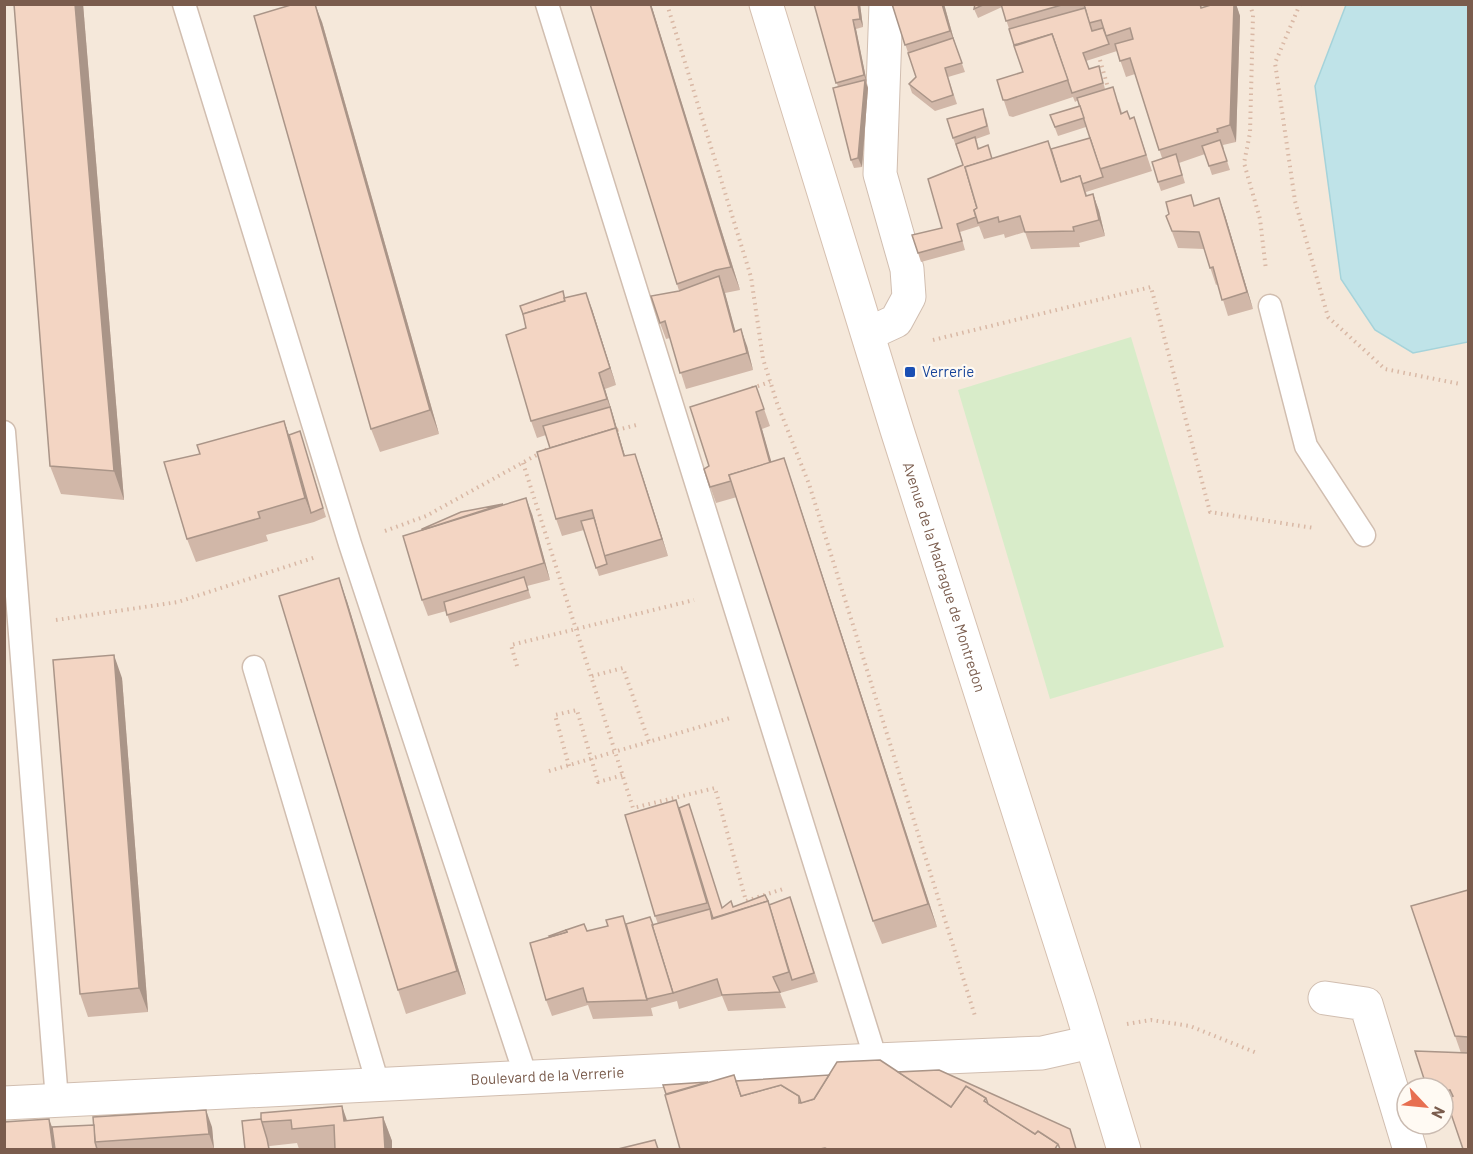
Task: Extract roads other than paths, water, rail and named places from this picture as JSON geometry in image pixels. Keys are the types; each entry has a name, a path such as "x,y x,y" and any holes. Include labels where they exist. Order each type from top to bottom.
{"street":[{"name":"Avenue de la Madrague de Montredon","path":"766,4 1124,1149"},
{"path":"871,344 896,321 909,297 907,269 880,174 886,4"},
{"path":"1325,999 1366,1004 1410,1149"},
{"name":"Boulevard de la Verrerie","path":"4,1103 1042,1053 1091,1042"}],"lane":[{"path":"184,4 350,544 526,1077"},
{"path":"547,4 876,1060"},
{"path":"1270,306 1306,446 1364,536"},
{"path":"4,432 57,1100"},
{"path":"254,667 378,1084"}],"water":[{"path":"1346,5 1468,5 1468,342 1413,353 1375,330 1341,279 1315,86"}],"place":[{"name":"Verrerie","path":"910,372"}]}
